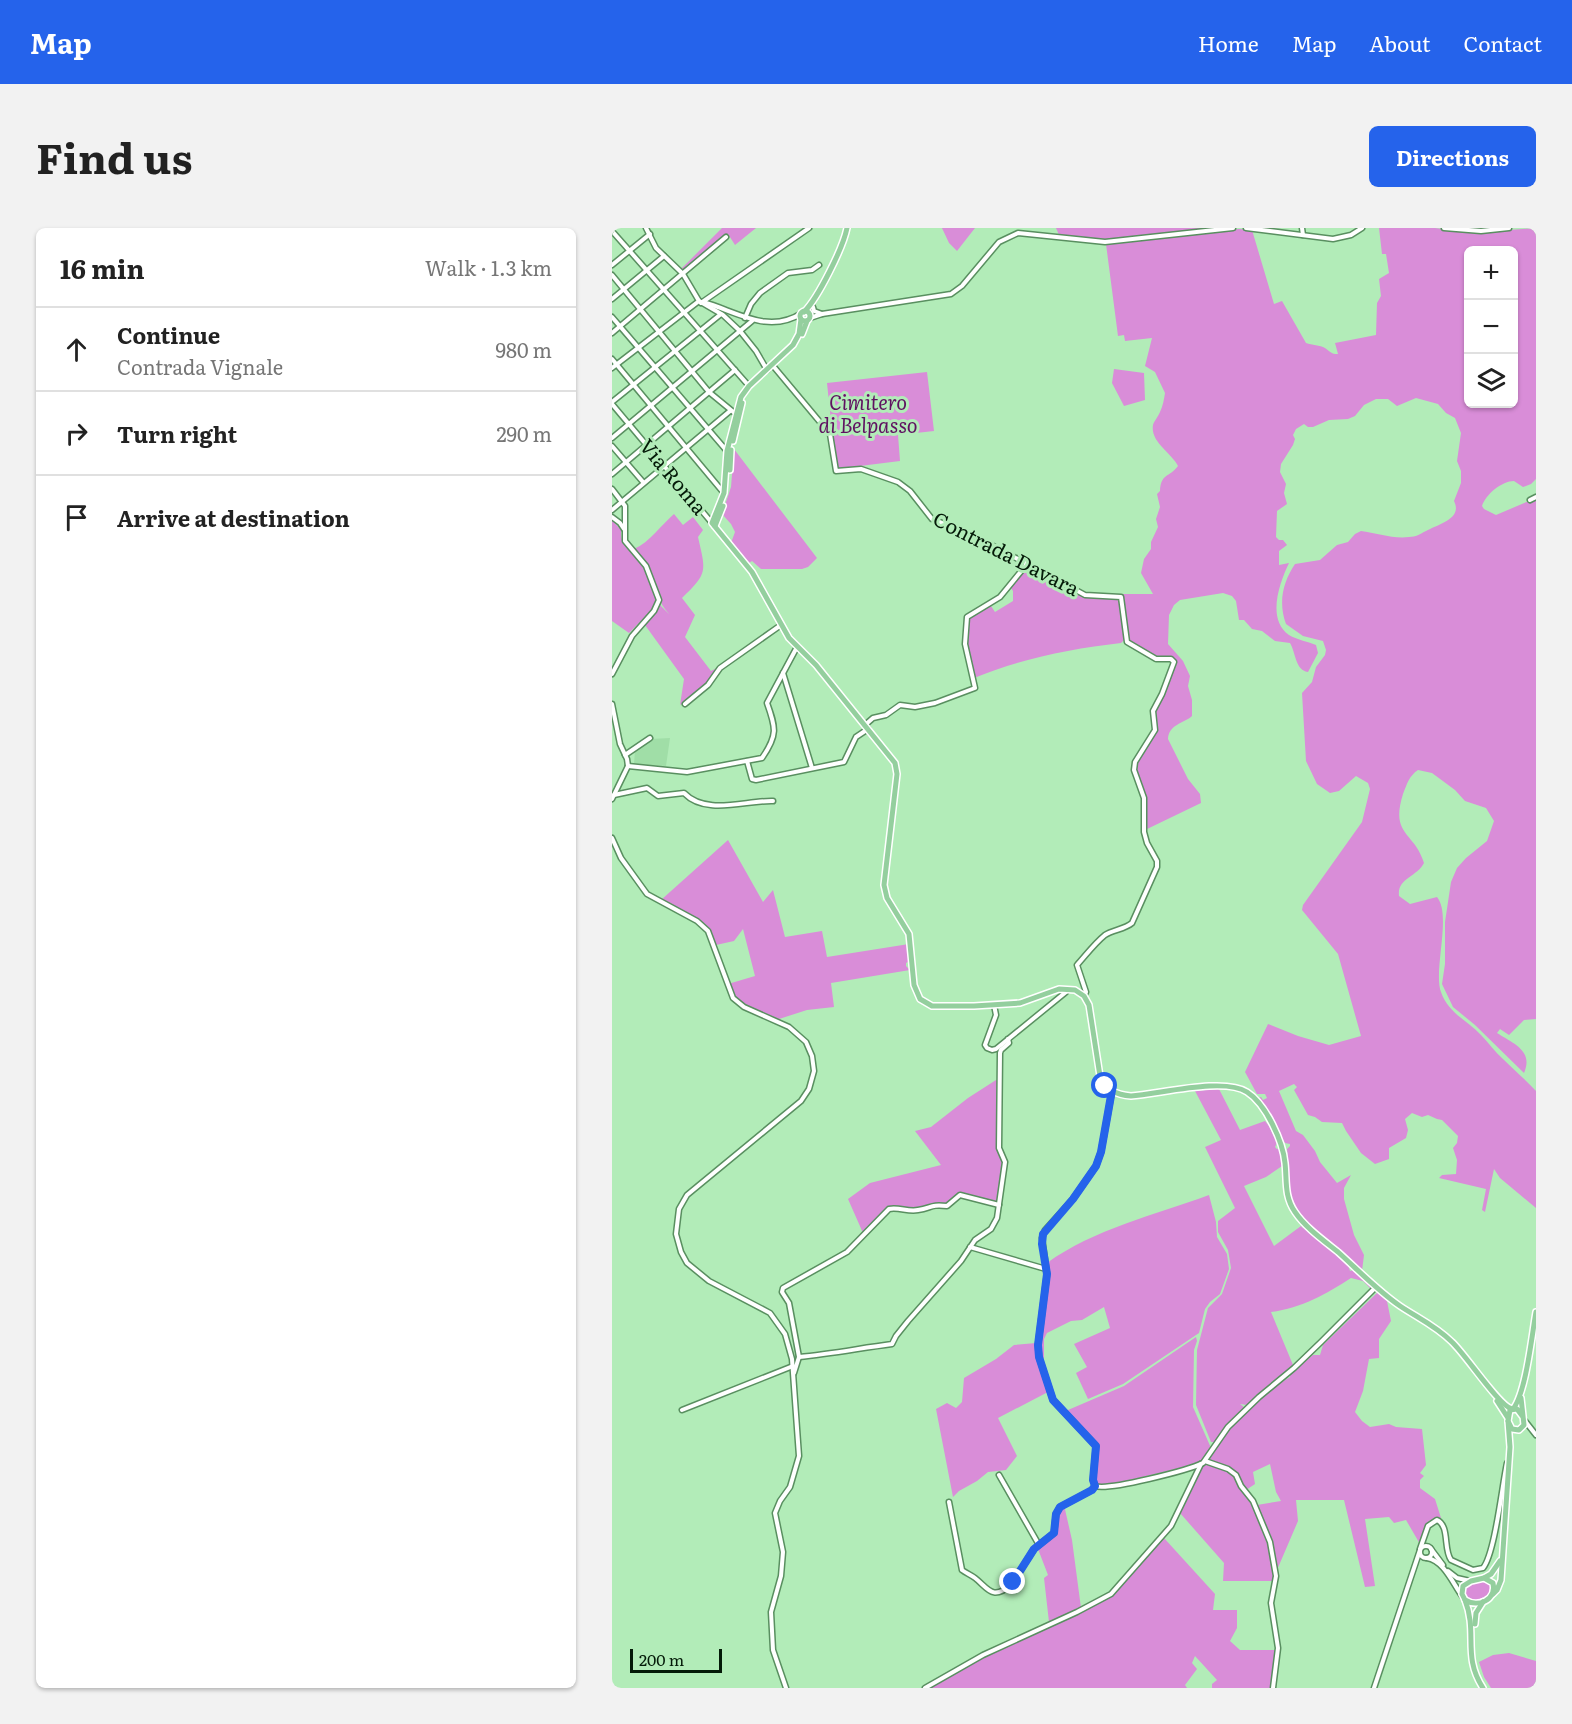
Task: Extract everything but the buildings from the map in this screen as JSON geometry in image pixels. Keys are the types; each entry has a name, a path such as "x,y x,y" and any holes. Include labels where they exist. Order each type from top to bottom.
{"main road":[{"path":"713,524 724,493 729,453 742,393 794,345 815,297 844,241 847,228"},
{"path":"738,415 745,395 798,344 806,316 815,297"},
{"path":"713,524 728,493 729,453"},
{"path":"713,524 752,572 781,625 796,647 816,665 893,760 896,767 884,885 887,898 910,938 915,992 920,999 932,1006 994,1005 1027,1001 1059,989 1076,990 1084,996 1089,1005 1101,1080 1105,1086 1131,1096 1213,1086 1236,1088 1247,1092 1259,1104 1277,1133 1284,1158 1286,1191 1295,1212 1305,1224 1401,1307 1430,1323 1445,1335 1462,1352 1502,1403 1520,1412 1523,1418"},
{"path":"1485,1688 1478,1674 1473,1649 1476,1613 1497,1590 1501,1580 1510,1450 1508,1413 1517,1404 1522,1387 1536,1312"},
{"path":"1481,1377 1512,1429 1520,1430"},
{"path":"1510,1450 1513,1437 1524,1425 1522,1387"},
{"path":"1485,1688 1475,1676 1471,1662 1471,1619 1464,1599 1463,1586 1471,1581 1484,1578 1496,1568 1502,1553"},
{"path":"1484,1578 1493,1583 1495,1589 1493,1594"},
{"path":"1464,1599 1471,1603 1484,1602"}],"street":[{"path":"646,228 656,248 683,274 701,302 721,314 740,331 756,351 766,370"},
{"path":"612,368 685,311 809,228"},
{"path":"1025,228 1030,233"},
{"path":"701,302 752,321 766,323 951,294 962,286 999,242 1010,235 1030,233 1105,242 1233,228"},
{"path":"1246,228 1333,238 1362,228"},
{"path":"1302,228 1303,235"},
{"path":"1444,228 1470,231 1509,228"},
{"path":"612,231 749,386"},
{"path":"612,265 650,234"},
{"path":"612,333 726,237"},
{"path":"612,299 664,256"},
{"path":"745,318 753,299 769,286 788,273 813,269 819,265"},
{"path":"612,275 709,392 730,411 738,415"},
{"path":"612,403 721,314"},
{"path":"786,320 822,314"},
{"path":"612,316 729,453"},
{"path":"612,438 752,321"},
{"path":"612,359 724,493"},
{"name":"Contrada Davara","path":"774,367 830,434 836,471 861,469 898,482 910,491 932,519 971,534 1085,595 1121,597 1127,642 1152,657 1171,660 1174,664 1153,711 1155,730 1135,762 1134,770 1144,798 1144,832 1157,861 1157,867 1131,923 1102,937 1077,965 1086,992 1084,996"},
{"path":"612,474 735,370"},
{"name":"Via Roma","path":"612,403 713,524"},
{"path":"612,510 730,411"},
{"path":"612,446 643,482"},
{"path":"612,489 626,506 624,541 646,566 659,600 654,610 632,636 612,674"},
{"path":"1530,500 1536,497"},
{"path":"612,517 620,523 624,530"},
{"path":"747,761 752,778 756,780 844,762 855,737 867,727 873,718 885,715 900,705 915,707 934,703 975,688 966,644 967,617 1000,597 1027,564"},
{"path":"685,704 708,685 720,668 781,625"},
{"path":"628,766 687,772 762,758 774,736 773,717 767,703 796,647"},
{"path":"783,673 812,768"},
{"path":"612,704 620,744 628,766 613,797"},
{"path":"625,755 650,738"},
{"path":"613,797 647,788 658,796 684,794 696,802 717,806 773,801"},
{"path":"612,838 621,858 647,894 697,921 708,931 733,998 740,1004 795,1030 811,1051 814,1071 812,1083 805,1095 794,1107 693,1188 680,1209 676,1234 687,1263 709,1281 774,1316 787,1339 794,1373 799,1456 790,1486 780,1501 776,1513 783,1552 781,1576 771,1612 773,1650 786,1688"},
{"path":"1076,990 1082,981"},
{"path":"994,1005 996,1015 986,1047 992,1050 1066,992"},
{"path":"799,1357 892,1344 902,1328 961,1262 975,1240 991,1229 997,1218 1005,1162 999,1148 1000,1050 1009,1043 1008,1039"},
{"path":"1095,1486 1093,1480 1096,1446 1053,1400 1039,1357 1038,1345 1046,1285 1042,1244 1043,1234 1073,1199 1096,1166 1101,1152 1112,1090"},
{"path":"794,1373 799,1357 789,1303 782,1292 783,1288 847,1252 889,1209 896,1207 916,1211 933,1204 947,1206 960,1196 999,1205"},
{"path":"970,1247 1046,1269"},
{"path":"925,1688 983,1655 1111,1594 1171,1526 1203,1462 1228,1426 1321,1342 1377,1287"},
{"path":"682,1410 793,1366"},
{"path":"1523,1418 1536,1435"},
{"path":"1520,1430 1536,1435"},
{"path":"1374,1688 1430,1523 1434,1520 1440,1521 1444,1527 1447,1555 1451,1560 1462,1567 1477,1570 1483,1568 1488,1560 1510,1450"},
{"path":"1095,1486 1104,1488 1203,1462 1228,1469 1236,1475 1241,1486 1253,1501 1270,1542 1276,1576 1271,1603 1278,1648 1273,1688"},
{"path":"999,1475 1039,1545"},
{"path":"949,1502 962,1570 975,1578 988,1591 994,1592 1009,1587 1032,1552 1054,1533 1056,1514 1060,1507 1092,1490 1095,1486"},
{"path":"1413,1570 1431,1555 1426,1533"},
{"path":"1420,1549 1426,1546 1430,1548 1452,1576 1471,1581"},
{"path":"1420,1549 1421,1557 1435,1560 1441,1565 1464,1599"}],"shaded area":[{"path":"670,738 666,766 634,764 635,750 650,739"}],"green space":[{"path":"722,228 756,228 735,245 728,234 682,271 681,269"},
{"path":"942,228 975,228 957,251 949,243"},
{"path":"1056,228 1209,228 1091,241 1059,235"},
{"path":"1379,228 1435,228 1470,233 1536,228 1536,479 1523,487 1514,481 1504,483 1491,493 1482,506 1496,515 1536,498 1536,1019 1524,1020 1509,1035 1500,1029 1497,1033 1515,1044 1524,1053 1526,1065 1524,1073 1453,1007 1442,984 1445,964 1445,922 1451,882 1457,868 1487,841 1494,821 1486,808 1465,801 1455,790 1432,773 1418,770 1410,778 1403,794 1399,818 1401,826 1420,853 1424,863 1404,881 1399,890 1399,896 1410,904 1437,897 1443,916 1439,983 1444,999 1453,1011 1476,1030 1536,1091 1536,1208 1500,1178 1494,1169 1485,1212 1482,1210 1486,1189 1439,1178 1442,1175 1456,1174 1457,1160 1453,1148 1458,1136 1442,1120 1412,1113 1405,1119 1408,1130 1406,1138 1389,1148 1389,1159 1375,1164 1361,1153 1342,1123 1322,1122 1308,1115 1294,1090 1297,1087 1294,1084 1279,1091 1296,1131 1303,1135 1337,1183 1351,1175 1344,1188 1344,1199 1354,1235 1364,1255 1362,1271 1309,1225 1293,1203 1288,1181 1287,1149 1290,1144 1285,1143 1258,1098 1261,1097 1263,1100 1267,1098 1265,1094 1257,1094 1245,1072 1268,1024 1329,1045 1361,1036 1338,954 1302,910 1303,905 1362,822 1370,789 1368,783 1356,776 1339,791 1330,793 1317,784 1306,761 1302,693 1312,682 1316,667 1326,650 1323,641 1303,636 1286,624 1282,600 1287,578 1295,564 1320,560 1337,545 1348,542 1361,531 1391,537 1411,537 1452,517 1456,507 1454,501 1461,483 1461,471 1457,461 1461,433 1455,418 1446,413 1438,404 1416,398 1397,406 1388,399 1376,399 1364,405 1355,416 1348,419 1329,420 1313,427 1304,424 1296,429 1293,435 1295,439 1293,445 1281,464 1280,472 1286,484 1284,493 1287,504 1277,511 1276,537 1287,545 1279,551 1279,565 1289,563 1279,590 1277,610 1282,628 1292,637 1316,645 1318,653 1308,672 1304,671 1298,665 1290,643 1275,641 1262,631 1252,629 1244,620 1239,620 1236,601 1232,596 1223,593 1180,600 1174,605 1169,615 1168,644 1183,661 1190,676 1188,686 1192,700 1192,716 1174,727 1168,739 1188,779 1200,794 1201,803 1145,830 1146,808 1135,770 1136,762 1155,733 1154,712 1169,675 1175,667 1175,662 1157,658 1128,642 1124,597 1120,594 1153,594 1141,573 1144,559 1151,549 1151,542 1158,527 1156,519 1160,507 1157,494 1164,478 1178,466 1158,442 1153,431 1153,425 1161,410 1165,393 1155,372 1145,366 1152,338 1125,341 1124,335 1118,336 1106,244 1193,233 1252,230 1274,304 1282,301 1306,343 1321,346 1338,354 1335,343 1376,335 1377,303 1381,296 1379,279 1389,273 1386,254 1382,254"},
{"path":"1114,369 1144,373 1145,400 1124,406 1112,383"},
{"name":"Cimitero di Belpasso","path":"927,372 934,431 898,435 900,461 836,469 827,383"},
{"path":"734,449 817,558 808,567 761,569 752,561 749,563 731,543 735,532 722,514 731,487"},
{"path":"674,514 683,525 693,517 703,530 698,537 703,558 703,571 697,583 682,598 695,615 685,637 711,671 717,668 707,685 680,705 684,679 645,625 660,605 669,614 662,604 648,568 634,549 650,538"},
{"path":"612,520 621,530 621,537 626,547 645,568 657,600 652,610 629,633 612,621"},
{"path":"1027,566 1084,596 1117,596 1122,601 1124,640 1121,643 1065,651 1029,660 974,678 967,645 968,618 991,606 995,612 1013,601 1011,588"},
{"path":"728,840 763,902 773,890 785,937 822,931 827,957 909,944 910,961 906,963 906,966 910,970 831,983 834,1007 807,1010 779,1019 743,1003 732,992 728,984 755,976 743,929 734,941 716,945 701,922 661,900"},
{"path":"996,1080 998,1082 997,1145 1003,1160 1003,1170 1000,1170 1003,1173 998,1203 960,1194 946,1204 932,1203 916,1210 896,1206 888,1209 863,1233 848,1199 870,1183 941,1165 915,1131 931,1127 968,1098"},
{"path":"1219,1089 1240,1130 1265,1121 1277,1143 1275,1147 1279,1149 1282,1166 1266,1177 1244,1186 1274,1246 1301,1226 1307,1228 1348,1265 1350,1271 1353,1270 1371,1286 1371,1289 1363,1281 1351,1278 1313,1300 1271,1312 1293,1365 1247,1405 1240,1404 1245,1408 1214,1442 1211,1442 1196,1405 1197,1350 1208,1308 1222,1294 1231,1268 1228,1250 1218,1232 1218,1221 1235,1208 1205,1147 1221,1140 1195,1091"},
{"path":"1209,1195 1216,1222 1217,1237 1227,1254 1229,1269 1220,1294 1205,1309 1199,1333 1123,1384 1088,1399 1076,1373 1087,1367 1074,1344 1110,1328 1104,1307 1082,1320 1071,1321 1047,1333 1044,1339 1044,1358 1041,1360 1040,1336 1047,1287 1047,1263 1065,1251 1105,1232"},
{"path":"1378,1292 1387,1301 1391,1321 1379,1339 1379,1358 1369,1359 1363,1391 1355,1412 1370,1427 1389,1424 1396,1427 1422,1429 1426,1465 1420,1473 1424,1476 1420,1480 1420,1488 1435,1499 1441,1518 1429,1521 1420,1544 1406,1520 1394,1523 1389,1517 1365,1519 1375,1586 1365,1587 1344,1500 1296,1500 1298,1521 1277,1570 1269,1536 1257,1505 1281,1501 1276,1492 1270,1464 1253,1472 1255,1484 1246,1490 1237,1474 1210,1461 1209,1457 1245,1412 1290,1377 1290,1374 1313,1355 1320,1355 1323,1345"},
{"path":"1196,1337 1193,1407 1211,1448 1200,1463 1105,1486 1096,1485 1097,1445 1068,1415 1068,1410 1124,1386"},
{"path":"1036,1343 1036,1357 1048,1392 998,1418 1017,1456 1006,1470 988,1472 953,1497 936,1409 947,1403 956,1408 962,1402 964,1378 1014,1345"},
{"path":"1208,1464 1230,1472 1247,1492 1266,1539 1273,1569 1273,1581 1223,1581 1224,1563 1180,1513 1203,1465"},
{"path":"1064,1505 1072,1540 1081,1608 1049,1622 1044,1578 1048,1575 1038,1549 1057,1532 1057,1514"},
{"path":"1164,1538 1215,1594 1213,1610 1237,1610 1237,1628 1230,1641 1240,1650 1275,1650 1271,1688 1212,1688 1212,1684 1217,1680 1195,1656 1192,1663 1197,1669 1185,1685 1187,1688 927,1688 991,1653 1106,1599"},
{"path":"1485,1580 1491,1583 1490,1594 1478,1600 1466,1597 1465,1588 1468,1585"},
{"path":"1509,1653 1536,1661 1536,1688 1491,1688 1479,1662 1493,1655"}],"route":[{"path":"1013,1582 1034,1549 1054,1533 1057,1510 1095,1486 1093,1480 1095,1443 1053,1400 1040,1362 1038,1345 1047,1274 1042,1244 1043,1234 1085,1185 1099,1159 1112,1090 1105,1086"}]}
